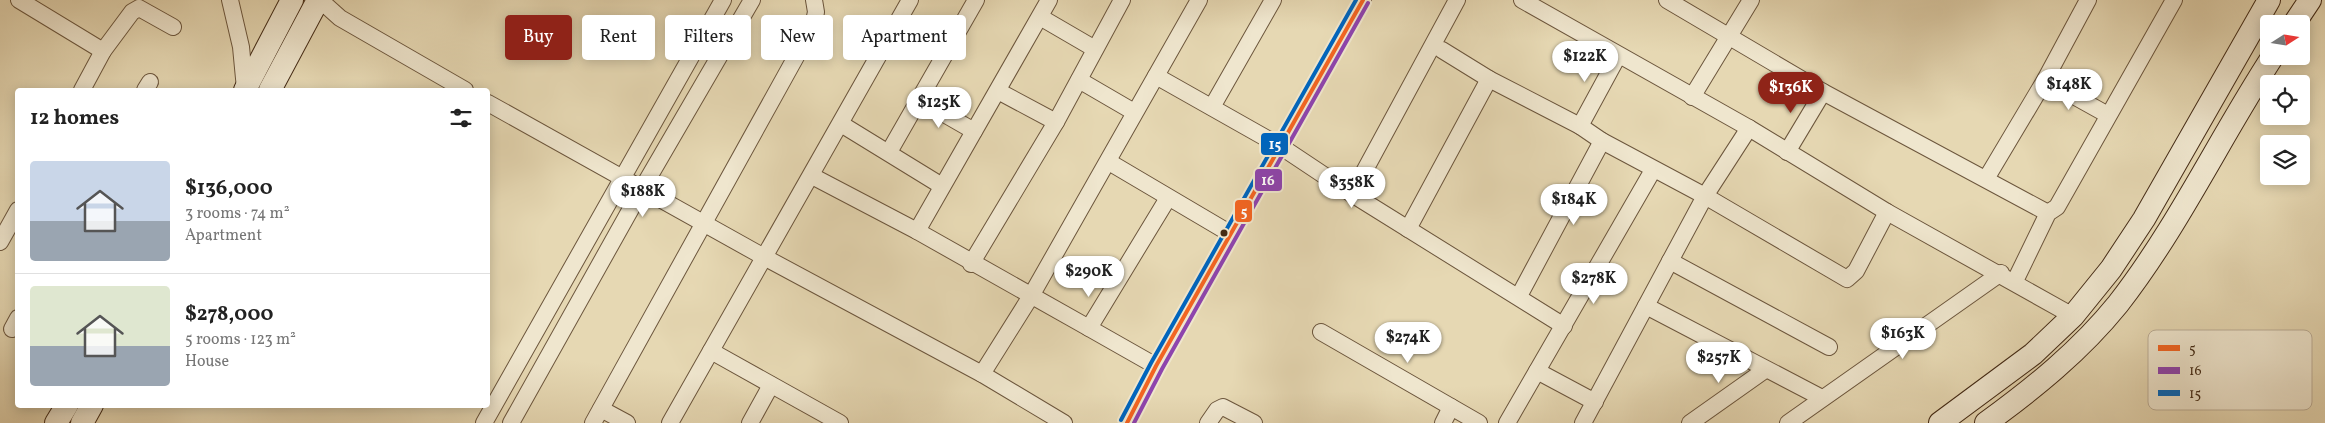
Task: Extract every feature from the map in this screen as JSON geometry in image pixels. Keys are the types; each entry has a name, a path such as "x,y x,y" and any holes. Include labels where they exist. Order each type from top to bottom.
{"main road":[{"path":"246,88 291,0"},
{"path":"1940,423 2033,354 2073,316 2111,270 2132,240 2269,0"},
{"path":"2300,15 2310,0"},
{"path":"271,88 317,4"},
{"path":"1986,423 2055,370 2117,305 2154,254 2268,65"},
{"path":"56,423 65,408"},
{"path":"82,423 90,408"}],"street":[{"path":"18,0 103,51"},
{"path":"230,0 241,47 245,88"},
{"path":"291,0 317,4 462,88"},
{"path":"484,423 722,0"},
{"path":"511,423 642,188 752,0"},
{"path":"627,423 597,416 813,26 816,12 814,0"},
{"path":"670,423 812,176 910,0"},
{"path":"889,152 976,0"},
{"path":"917,231 1049,0"},
{"path":"971,264 1056,122 1122,0"},
{"path":"982,374 1031,296 1199,0"},
{"path":"1212,107 1273,0"},
{"path":"1127,423 1156,366 1363,0"},
{"path":"1352,194 1457,0"},
{"path":"1522,0 1618,56 1749,128 1887,212 2008,277 2073,316"},
{"path":"1667,0 1822,92 2048,213"},
{"path":"1692,97 1751,0"},
{"path":"1986,179 2045,80 2088,0"},
{"path":"1788,423 1822,398 2008,277 2048,213 2057,207 2174,0"},
{"path":"83,88 103,51 132,12 138,8 173,27"},
{"path":"1040,17 1094,50"},
{"path":"1442,50 1506,89 1580,126 1602,141 1653,170 1705,196 1847,279 1856,271 1887,212"},
{"path":"1580,126 1618,56"},
{"path":"1156,76 1280,146 1352,194 1519,296 1564,326"},
{"path":"1408,229 1489,79"},
{"path":"1079,80 1134,112"},
{"path":"2045,80 2108,115"},
{"path":"998,92 1056,122"},
{"path":"1787,152 1822,92"},
{"path":"920,100 974,131"},
{"path":"490,104 764,257 982,374 1064,423"},
{"path":"841,124 942,186"},
{"path":"1583,423 1705,196 1749,128"},
{"path":"1519,296 1602,141"},
{"path":"1108,162 1231,234"},
{"path":"1507,423 1653,170"},
{"path":"812,176 917,231 971,264 1156,366"},
{"path":"1089,328 1168,198"},
{"path":"0,242 15,215"},
{"path":"1670,261 1829,347"},
{"path":"1646,306 1822,398"},
{"path":"1321,332 1479,423"},
{"path":"711,351 840,423"},
{"path":"1690,423 1766,370"},
{"path":"1537,371 1594,402"},
{"path":"750,423 771,385"},
{"path":"1443,423 1451,407"},
{"path":"1208,423 1217,410 1223,408 1254,423"}],"transit line":[{"name":"15","path":"1121,420 1151,363 1356,0"},
{"name":"5","path":"1127,423 1156,366 1363,0"},
{"name":"16","path":"1134,423 1162,369 1368,3"}]}
